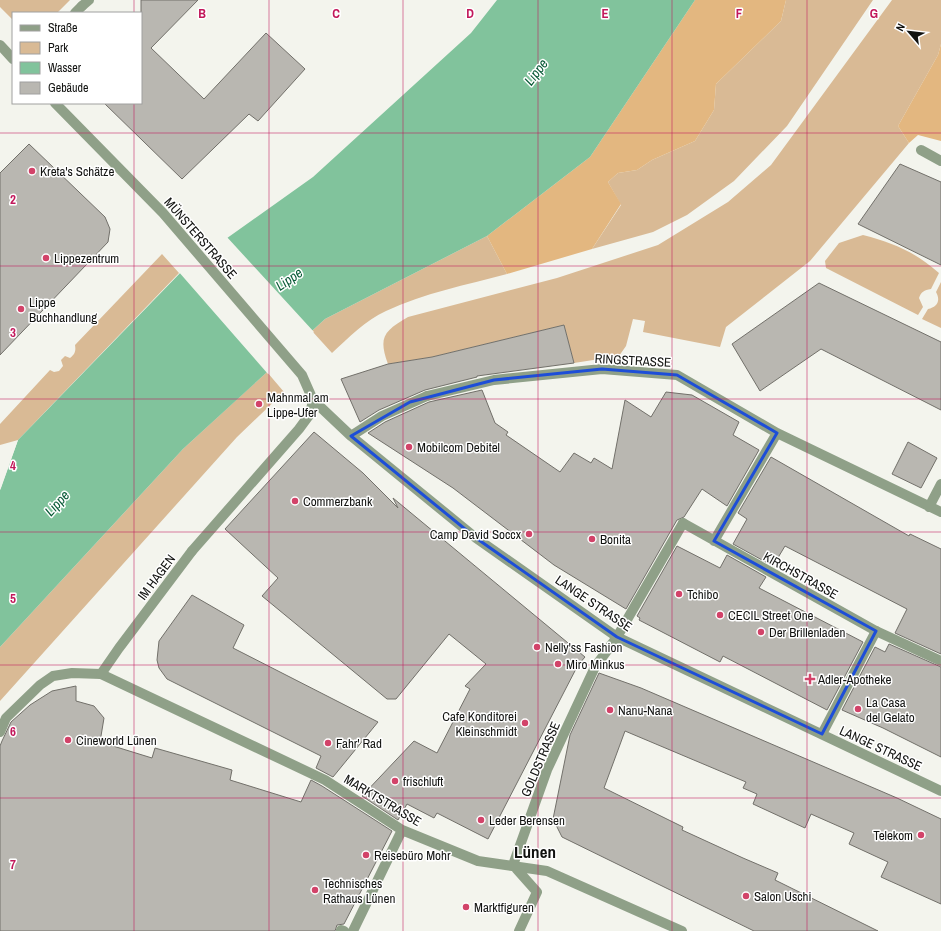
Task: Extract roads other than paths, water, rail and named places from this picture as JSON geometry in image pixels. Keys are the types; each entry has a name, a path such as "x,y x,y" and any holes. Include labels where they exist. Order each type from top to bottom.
{"street":[{"path":"0,45 12,58"},
{"name":"MÜNSTERSTRASSE","path":"56,104 179,230 302,375 313,400"},
{"path":"921,150 941,160"},
{"name":"RINGSTRASSE","path":"351,436 382,416 426,396 494,380 602,369 677,375 777,433 941,512"},
{"name":"LANGE STRASSE","path":"313,400 351,436 476,538 617,637 941,791"},
{"name":"IM HAGEN","path":"101,674 192,551 299,429 310,414 313,400"},
{"path":"714,541 777,433"},
{"path":"929,507 941,484"},
{"name":"KIRCHSTRASSE","path":"617,637 683,523 876,632 941,661"},
{"path":"822,734 876,632"},
{"name":"GOLDSTRASSE","path":"513,865 550,763 594,667 617,637"},
{"path":"0,732 6,718 40,685 53,676 72,673 101,674"},
{"name":"MARKTSTRASSE","path":"101,674 325,780 402,830 478,861 547,871 682,931"},
{"path":"353,931 381,861 402,830"},
{"path":"513,865 537,892 520,931"}],"water":[{"name":"Lippe","path":"497,0 695,0 590,157 487,236 325,319 183,449 0,647 0,490 18,440 185,268 313,177 471,33"}],"place":[{"name":"Kreta's Schätze","path":"32,171"},
{"name":"Lippezentrum","path":"46,258"},
{"name":"Lippe Buchhandlung","path":"21,309"},
{"name":"Mahnmal am Lippe-Ufer","path":"259,404"},
{"name":"Mobilcom Debitel","path":"409,447"},
{"name":"Commerzbank","path":"295,501"},
{"name":"Camp David Soccx","path":"529,534"},
{"name":"Bonita","path":"592,539"},
{"name":"Tchibo","path":"679,594"},
{"name":"CECIL Street One","path":"720,615"},
{"name":"Der Brillenladen","path":"761,632"},
{"name":"Nelly'ss Fashion","path":"537,647"},
{"name":"Miro Minkus","path":"558,664"},
{"name":"Adler-Apotheke","path":"810,679"},
{"name":"La Casa del Gelato","path":"858,709"},
{"name":"Nanu-Nana","path":"610,710"},
{"name":"Cafe Konditorei Kleinschmidt","path":"525,723"},
{"name":"Cineworld Lünen","path":"68,740"},
{"name":"Fahr' Rad","path":"328,743"},
{"name":"frischluft","path":"395,781"},
{"name":"Leder Berensen","path":"481,820"},
{"name":"Telekom","path":"921,835"},
{"name":"Reisebüro Mohr","path":"366,855"},
{"name":"Technisches Rathaus Lünen","path":"315,890"},
{"name":"Salon Uschi","path":"746,896"},
{"name":"Marktfiguren","path":"466,907"}],"district":[{"name":"Lünen","path":"535,852"}]}
